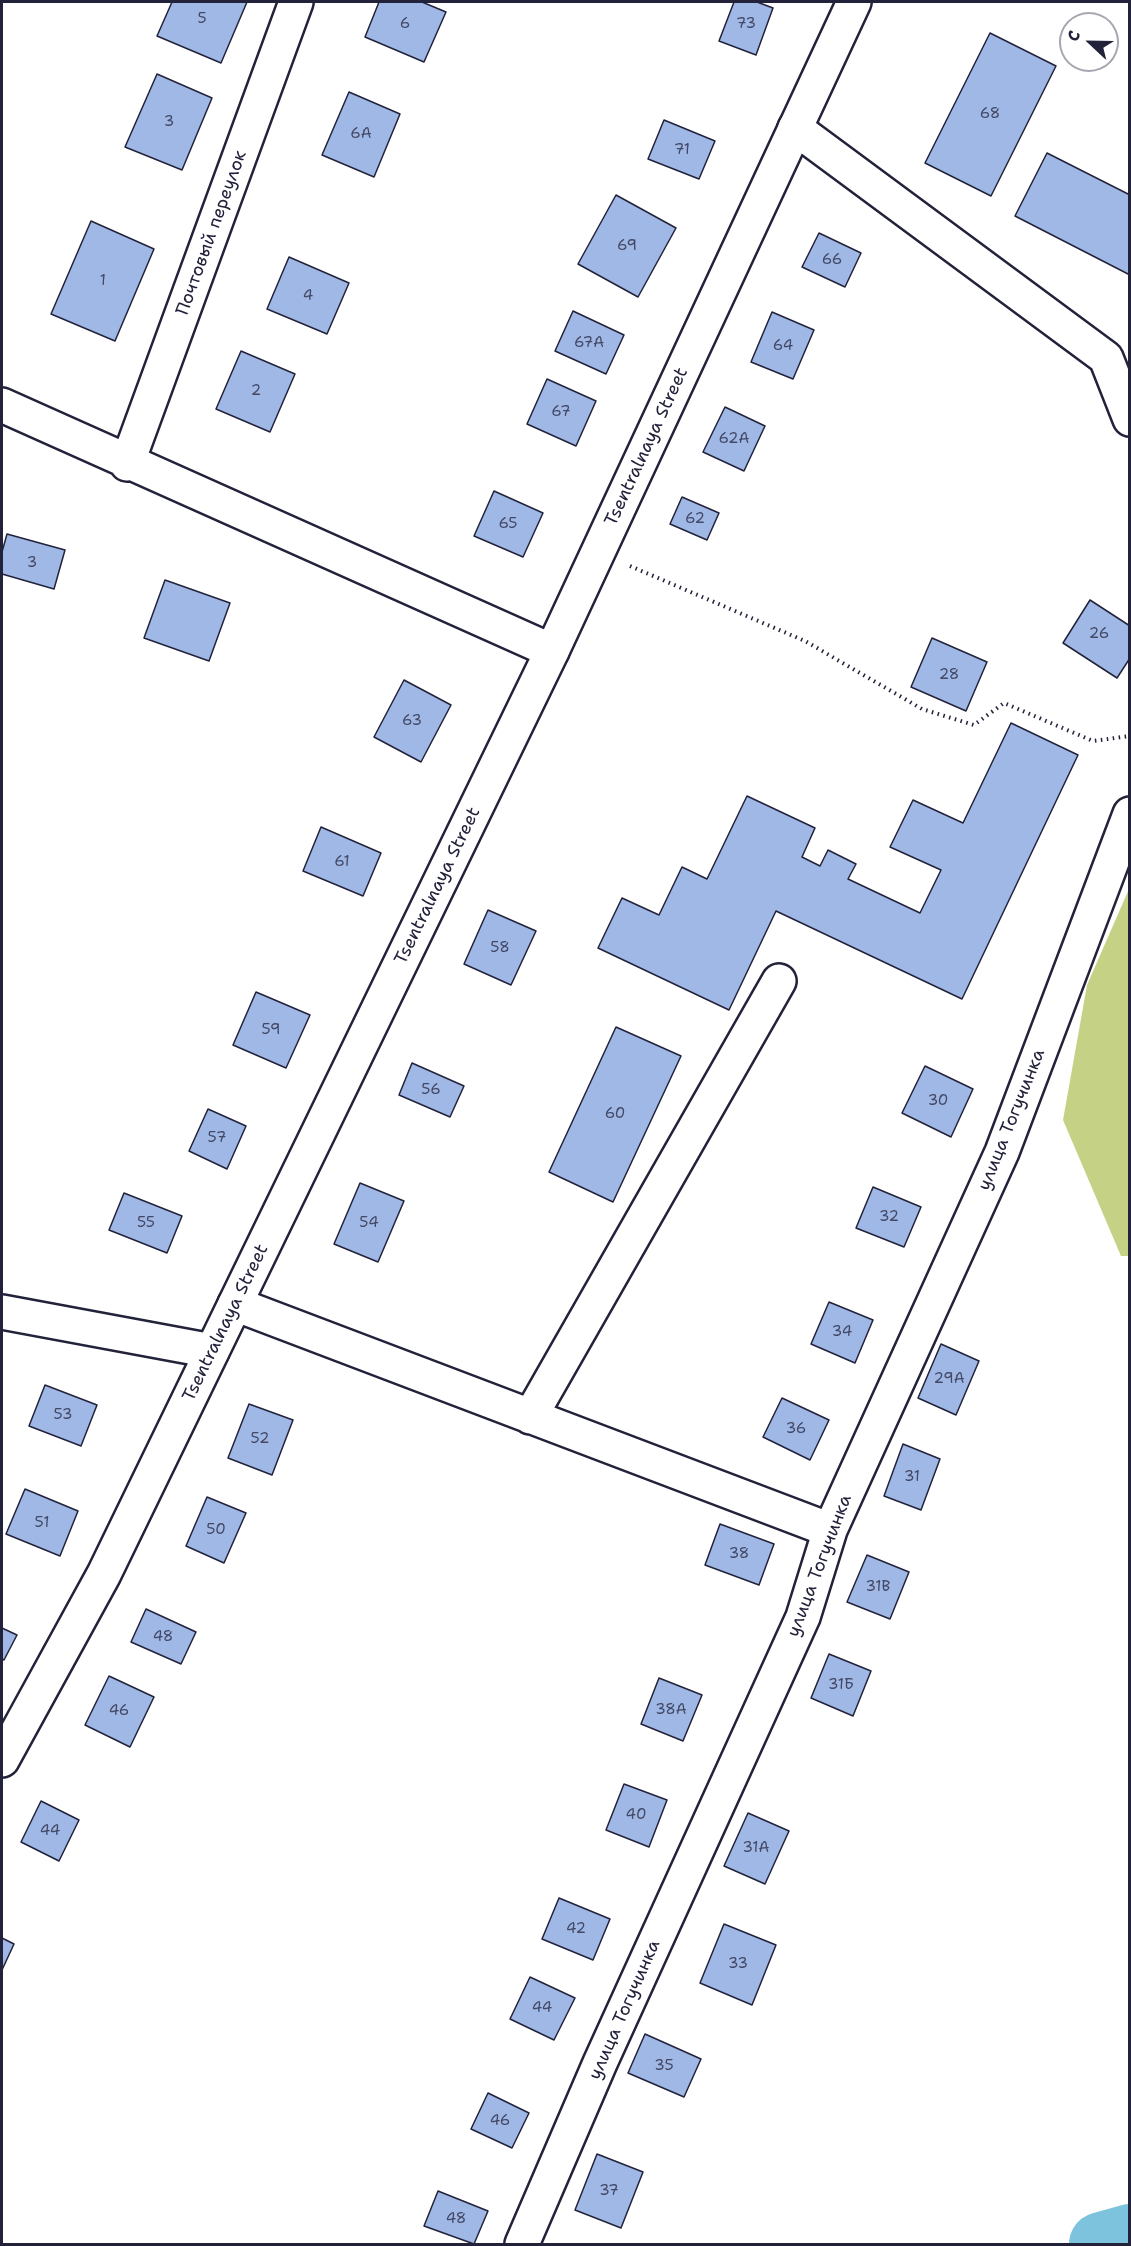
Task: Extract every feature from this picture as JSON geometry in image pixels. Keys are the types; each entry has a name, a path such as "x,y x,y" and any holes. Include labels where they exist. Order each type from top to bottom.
{"street":[{"name":"Почтовый переулок","path":"128,464 296,2"},
{"name":"Tsentralnaya Street","path":"2,1760 104,1574 552,651 854,2"},
{"path":"795,128 1106,358 1130,419"},
{"path":"2,405 128,464 552,651"},
{"name":"улица Тогучинка","path":"522,2244 600,2063 803,1617 830,1530 1002,1152 1130,814"},
{"path":"530,1417 779,981"},
{"path":"235,1304 830,1530"},
{"path":"2,1312 212,1351"}],"path":[{"path":"598,552 805,641 922,710 974,725 1004,703 1093,741 1130,736"}],"green space":[{"path":"1129,889 1130,1256 1121,1256 1063,1120 1087,985"}],"building":[{"path":"172,2 247,2 221,63 157,36"},
{"path":"379,2 422,2 446,12 424,62 365,37"},
{"path":"734,2 757,2 773,8 756,55 719,41"},
{"path":"990,33 1056,66 991,196 925,163"},
{"path":"157,74 212,98 182,170 125,147"},
{"path":"349,92 400,114 374,177 322,155"},
{"path":"664,120 715,141 699,179 648,159"},
{"path":"1047,153 1130,195 1130,275 1015,216"},
{"path":"616,195 676,228 638,297 578,264"},
{"path":"91,221 154,249 115,341 51,314"},
{"path":"819,233 861,253 845,287 802,267"},
{"path":"289,257 349,283 327,334 267,309"},
{"path":"573,311 624,335 606,374 555,351"},
{"path":"772,312 814,330 793,379 751,362"},
{"path":"241,351 295,374 270,432 216,409"},
{"path":"547,379 596,401 576,446 527,424"},
{"path":"725,407 765,426 744,471 703,452"},
{"path":"494,491 543,513 523,557 474,536"},
{"path":"682,497 719,513 707,540 670,524"},
{"path":"7,534 65,550 54,589 2,574 2,552"},
{"path":"165,580 230,603 209,661 144,638"},
{"path":"1090,600 1130,626 1130,658 1117,678 1063,643"},
{"path":"932,638 987,662 966,711 911,687"},
{"path":"404,680 451,705 421,762 374,737"},
{"path":"1011,723 1078,755 962,999 776,911 729,1010 598,948 622,898 659,915 682,867 707,879 747,796 815,828 802,857 820,866 828,850 856,864 848,879 920,913 941,870 890,847 913,800 963,823"},
{"path":"321,827 381,853 363,896 303,871"},
{"path":"488,910 536,931 511,985 464,964"},
{"path":"256,992 310,1015 286,1068 233,1045"},
{"path":"616,1027 681,1056 613,1202 549,1172"},
{"path":"412,1063 464,1086 450,1117 399,1095"},
{"path":"925,1066 973,1089 951,1137 902,1113"},
{"path":"208,1109 246,1126 227,1169 189,1151"},
{"path":"360,1183 404,1201 378,1262 334,1244"},
{"path":"873,1187 921,1207 904,1247 856,1228"},
{"path":"124,1193 182,1216 167,1253 109,1230"},
{"path":"829,1302 873,1320 855,1363 811,1344"},
{"path":"941,1344 979,1361 956,1415 918,1398"},
{"path":"45,1385 97,1405 81,1446 29,1426"},
{"path":"782,1398 829,1420 810,1460 763,1437"},
{"path":"249,1404 293,1420 272,1475 228,1458"},
{"path":"903,1444 940,1459 921,1510 884,1496"},
{"path":"25,1489 78,1511 60,1556 6,1534"},
{"path":"207,1497 246,1513 224,1563 186,1546"},
{"path":"720,1524 774,1544 759,1585 705,1565"},
{"path":"867,1555 909,1572 890,1619 847,1602"},
{"path":"146,1609 196,1632 181,1664 131,1642"},
{"path":"2,1628 17,1635 4,1660 2,1659"},
{"path":"829,1654 871,1671 853,1716 811,1698"},
{"path":"109,1676 154,1697 130,1747 85,1725"},
{"path":"659,1678 702,1695 683,1741 641,1724"},
{"path":"624,1784 667,1800 649,1847 606,1830"},
{"path":"41,1801 79,1820 59,1861 21,1842"},
{"path":"748,1813 789,1831 765,1884 724,1866"},
{"path":"559,1898 610,1919 593,1960 542,1939"},
{"path":"724,1924 776,1945 752,2005 700,1983"},
{"path":"2,1938 14,1944 2,1970"},
{"path":"530,1977 575,1998 554,2040 510,2019"},
{"path":"645,2034 701,2059 684,2097 628,2073"},
{"path":"488,2093 529,2113 512,2148 471,2129"},
{"path":"597,2154 643,2172 621,2228 575,2210"},
{"path":"438,2191 488,2211 474,2244 424,2226"}],"waterway":[{"path":"1101,2244 1130,2236"}]}
